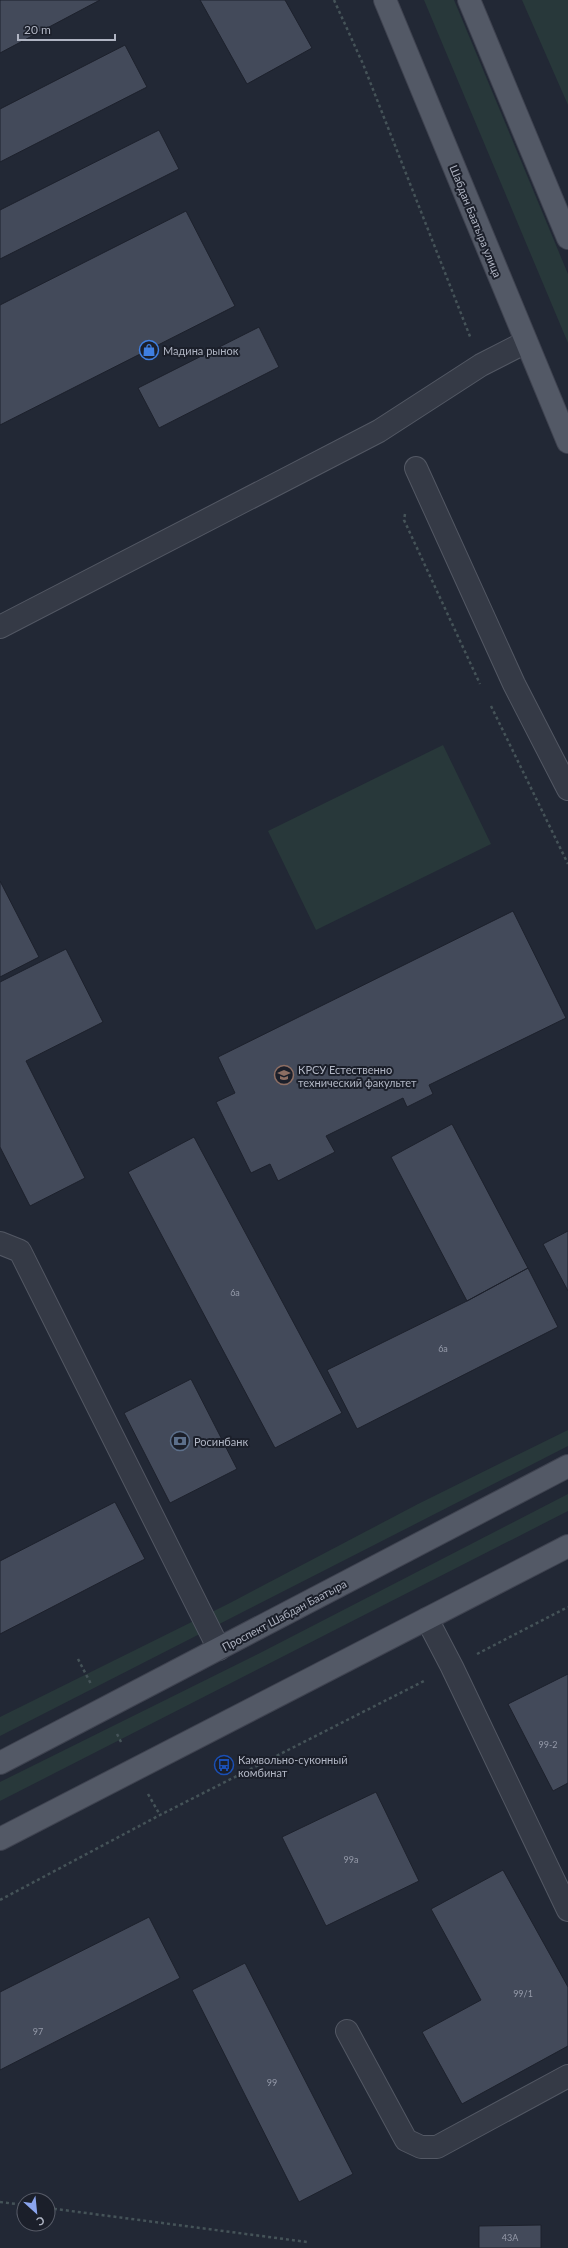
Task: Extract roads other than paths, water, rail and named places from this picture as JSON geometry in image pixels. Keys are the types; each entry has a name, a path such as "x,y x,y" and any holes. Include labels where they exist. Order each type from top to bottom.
{"main road":[{"name":"Шабдан Баатыра улица","path":"385,0 568,442"},
{"path":"470,0 568,238"},
{"name":"Проспект Шабдан Баатыра","path":"0,1763 568,1466"},
{"path":"0,1839 568,1546"}],"street":[{"path":"0,627 379,431 481,365 526,342"},
{"path":"416,468 514,684 568,789"},
{"path":"0,1243 20,1251 219,1649"},
{"path":"428,1618 568,1910"},
{"path":"347,2031 406,2140 421,2147 436,2147 568,2076"}],"place":[{"name":"Мадина рынок","path":"149,350"},
{"name":"КРСУ Естественно технический факультет","path":"284,1075"},
{"name":"Росинбанк","path":"180,1441"},
{"name":"Камвольно-суконный комбинат","path":"224,1765"}]}
